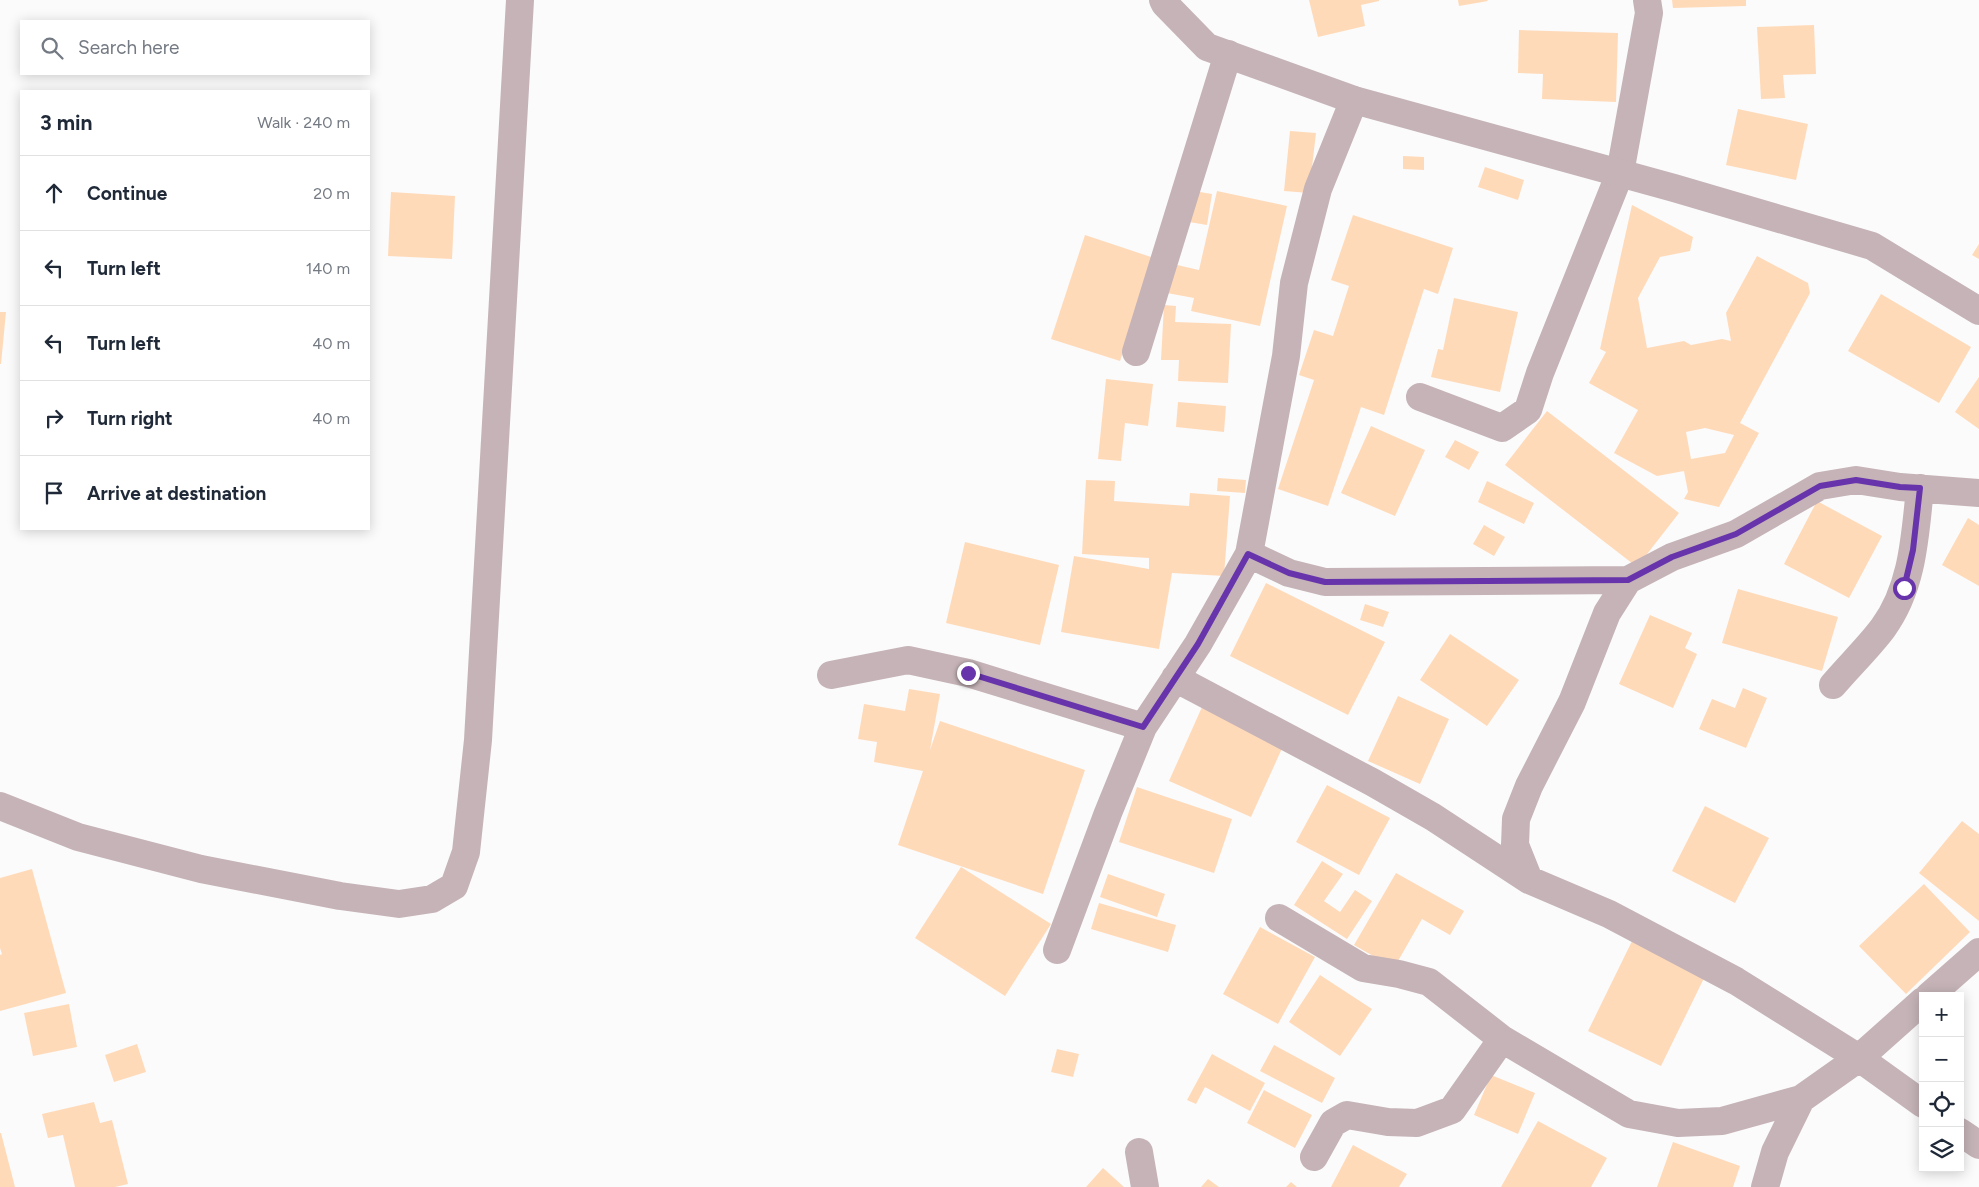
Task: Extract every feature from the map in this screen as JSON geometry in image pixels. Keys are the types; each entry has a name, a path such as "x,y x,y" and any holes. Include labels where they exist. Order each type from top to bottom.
{"street":[{"path":"0,806 78,837 201,870 340,896 399,904 432,899 454,886 466,852 478,740 520,0"},
{"path":"1163,0 1207,47 1354,100 1620,173 1872,246 1979,311"},
{"path":"1420,397 1502,428 1528,410 1540,372 1620,173 1648,13 1647,0"},
{"path":"1136,352 1228,54"},
{"path":"1057,950 1108,813 1143,727 1198,644 1248,554 1286,356 1294,283 1318,189 1354,100"},
{"path":"1248,554 1289,573 1325,582 1628,580 1672,557 1736,534 1820,486 1856,480 1900,487 1979,493"},
{"path":"1833,685 1884,627 1904,588 1913,550 1920,488"},
{"path":"1529,880 1515,845 1516,819 1529,786 1572,702 1607,614 1628,580"},
{"path":"831,675 908,660 968,673 1143,727"},
{"path":"1176,678 1418,808 1529,880 1609,914 1736,980 1859,1058 1919,1101"},
{"path":"1279,918 1363,968 1399,974 1429,982 1502,1039 1629,1114 1678,1123 1722,1121 1801,1099 1859,1058 1919,1006"},
{"path":"1934,992 1979,952"},
{"path":"1314,1157 1333,1123 1347,1115 1388,1122 1418,1123 1452,1110 1502,1039"},
{"path":"1765,1187 1775,1152 1801,1099"},
{"path":"1964,1135 1979,1146"},
{"path":"1139,1152 1145,1187"}],"building":[{"path":"1309,0 1379,1 1361,5 1365,26 1318,37"},
{"path":"1458,0 1487,0 1488,1 1459,6"},
{"path":"1672,0 1746,0 1746,6 1673,8"},
{"path":"1814,25 1816,74 1783,75 1785,98 1761,99 1757,27"},
{"path":"1519,30 1618,33 1616,102 1542,99 1543,74 1518,73"},
{"path":"1738,109 1808,124 1796,180 1726,165"},
{"path":"1290,131 1316,133 1309,193 1284,191"},
{"path":"1403,156 1424,157 1424,170 1403,169"},
{"path":"1485,167 1524,180 1518,200 1478,187"},
{"path":"1194,191 1212,194 1207,225 1189,222"},
{"path":"1217,191 1287,206 1260,326 1191,311 1194,298 1167,293 1173,264 1199,270"},
{"path":"391,192 455,196 452,259 388,256"},
{"path":"1632,205 1693,237 1690,251 1660,257 1638,298 1647,348 1684,341 1691,345 1722,339 1731,341 1726,313 1757,256 1808,283 1810,293 1740,423 1759,433 1719,507 1684,499 1688,492 1684,471 1657,476 1614,453 1638,410 1589,383 1606,352 1600,349","holes":["1705,428 1734,435 1725,453 1691,459 1686,432"]},
{"path":"1353,215 1453,248 1438,294 1424,289 1384,415 1361,407 1328,506 1278,489 1314,380 1299,375 1314,330 1333,336 1349,286 1331,280"},
{"path":"1085,235 1154,258 1120,361 1051,339"},
{"path":"1979,244 1979,259 1972,255"},
{"path":"1881,294 1971,347 1939,403 1848,351"},
{"path":"1454,298 1518,312 1500,392 1431,377 1438,349 1443,350"},
{"path":"1164,305 1176,306 1175,322 1231,324 1228,383 1178,381 1179,360 1161,360"},
{"path":"0,312 6,312 1,364 0,364"},
{"path":"1979,377 1979,429 1955,412"},
{"path":"1106,379 1153,384 1148,426 1125,423 1121,461 1098,459"},
{"path":"1178,402 1226,406 1224,432 1176,427"},
{"path":"1547,411 1679,513 1637,567 1505,465"},
{"path":"1371,426 1425,450 1395,516 1341,493"},
{"path":"1455,440 1479,452 1469,470 1445,457"},
{"path":"1218,478 1246,480 1245,493 1217,491"},
{"path":"1086,480 1115,481 1114,501 1189,506 1190,493 1230,496 1224,576 1172,573 1159,649 1061,632 1074,556 1149,569 1149,558 1082,554"},
{"path":"1487,481 1534,503 1524,524 1478,502"},
{"path":"1817,501 1882,536 1849,598 1784,564"},
{"path":"1968,518 1979,525 1979,586 1942,565"},
{"path":"1484,525 1505,537 1494,556 1473,544"},
{"path":"965,542 1059,565 1040,645 946,623"},
{"path":"1266,583 1385,642 1348,715 1230,656"},
{"path":"1738,589 1838,617 1822,671 1722,643"},
{"path":"1365,604 1389,612 1383,627 1360,620"},
{"path":"1650,615 1692,633 1685,648 1697,654 1673,708 1619,684"},
{"path":"1450,634 1519,680 1487,726 1420,680"},
{"path":"1743,688 1767,698 1746,748 1699,729 1712,699 1735,708"},
{"path":"909,689 940,694 930,750 940,721 1085,770 1043,894 898,845 923,771 874,762 877,742 858,739 864,704 905,711"},
{"path":"1398,696 1449,719 1420,784 1368,761"},
{"path":"1202,707 1284,744 1251,817 1169,781"},
{"path":"1327,785 1390,818 1359,875 1296,842"},
{"path":"1137,787 1232,819 1214,873 1119,842"},
{"path":"1705,806 1769,838 1735,903 1672,871"},
{"path":"1962,821 1979,834 1979,921 1919,873"},
{"path":"1322,861 1343,874 1324,901 1340,912 1355,890 1372,901 1347,939 1294,905"},
{"path":"961,867 1051,924 1005,996 915,938"},
{"path":"32,869 66,993 0,1011 0,955 2,954 0,948 0,878"},
{"path":"1396,873 1464,911 1450,935 1422,919 1394,968 1354,945"},
{"path":"1108,874 1165,894 1157,917 1100,897"},
{"path":"1924,884 1970,932 1906,994 1859,946"},
{"path":"1099,903 1176,925 1168,952 1091,929"},
{"path":"1260,927 1315,957 1278,1024 1223,994"},
{"path":"1635,935 1708,970 1661,1066 1588,1031"},
{"path":"1320,975 1372,1009 1340,1056 1289,1022"},
{"path":"69,1004 77,1047 33,1056 24,1013"},
{"path":"137,1044 146,1072 114,1082 105,1055"},
{"path":"1274,1045 1335,1078 1322,1103 1260,1071"},
{"path":"1057,1049 1079,1054 1073,1077 1051,1072"},
{"path":"1212,1054 1265,1083 1250,1111 1205,1087 1196,1104 1187,1100"},
{"path":"1491,1075 1535,1093 1518,1134 1474,1115"},
{"path":"1264,1090 1312,1115 1295,1148 1247,1123"},
{"path":"94,1102 100,1123 112,1120 128,1184 115,1187 75,1187 63,1135 48,1138 42,1114"},
{"path":"1538,1121 1607,1158 1591,1187 1501,1187"},
{"path":"1,1133 15,1187 0,1187"},
{"path":"1673,1142 1740,1166 1733,1187 1657,1187"},
{"path":"1353,1145 1407,1174 1399,1187 1331,1187"},
{"path":"1103,1168 1124,1187 1086,1187"},
{"path":"1208,1179 1219,1187 1201,1187"},
{"path":"1291,1182 1297,1187 1286,1187"}],"route":[{"path":"968,673 1143,727 1198,644 1248,554 1289,573 1325,582 1628,580 1672,557 1736,534 1820,486 1856,480 1920,488 1913,550 1904,588"}]}
